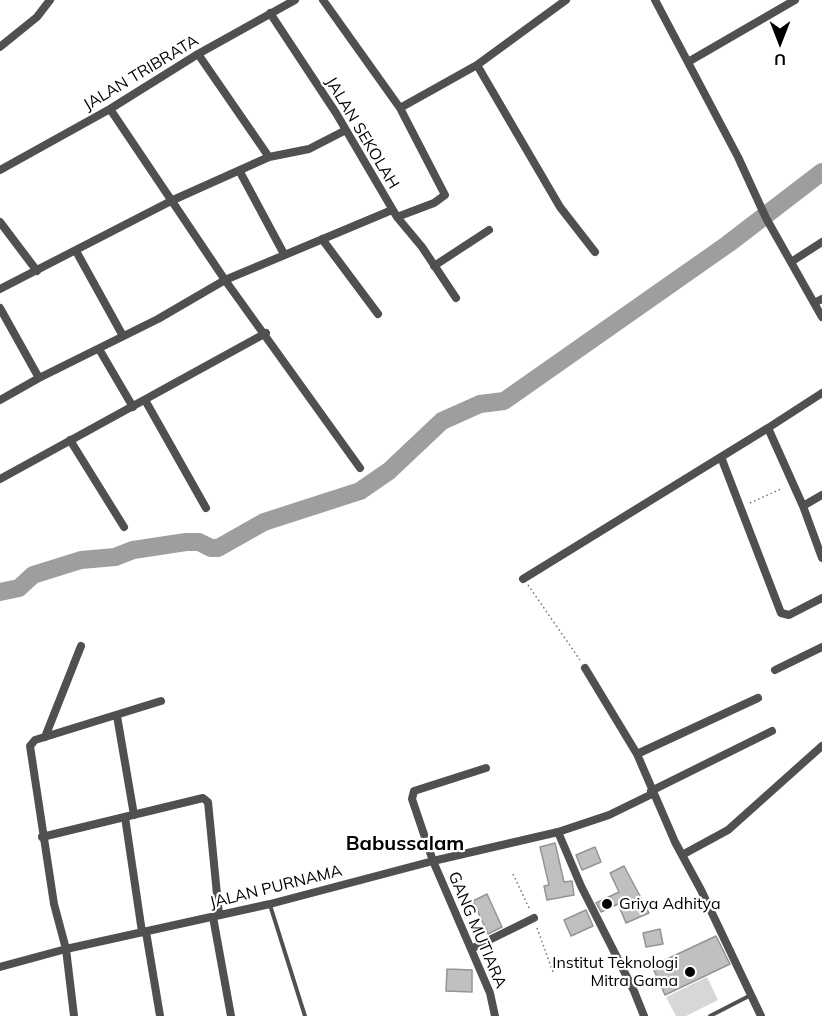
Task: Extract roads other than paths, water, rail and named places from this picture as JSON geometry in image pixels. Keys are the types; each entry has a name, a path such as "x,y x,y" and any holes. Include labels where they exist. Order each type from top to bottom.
{"street":[{"path":"0,47 37,17 50,0"},
{"name":"JALAN TRIBRATA","path":"0,170 110,109 198,54 295,0"},
{"path":"0,400 39,378 158,320 225,280 322,239 395,213 434,203 445,195 400,108 323,0"},
{"path":"400,108 477,65 554,4 566,0"},
{"path":"655,0 771,227 822,317"},
{"path":"688,62 795,0"},
{"name":"JALAN SEKOLAH","path":"270,13 346,130 395,213 456,298"},
{"path":"198,54 269,157"},
{"path":"477,65 560,207 595,252"},
{"path":"110,109 225,280 266,333 360,468"},
{"path":"0,289 173,200 240,172 269,157 309,149 346,130"},
{"path":"240,172 284,254"},
{"path":"0,222 37,271"},
{"path":"434,266 489,230"},
{"path":"322,239 378,314"},
{"path":"791,262 822,242"},
{"path":"76,251 123,336"},
{"path":"814,303 822,298"},
{"path":"0,308 39,378"},
{"path":"0,479 266,333"},
{"path":"99,349 133,407"},
{"path":"523,579 822,393"},
{"path":"146,400 206,508"},
{"path":"768,428 803,506 822,558"},
{"path":"70,440 124,527"},
{"path":"721,457 781,613 789,615 822,598"},
{"path":"803,506 822,495"},
{"path":"45,737 81,646"},
{"path":"776,670 822,647"},
{"path":"585,668 637,754 652,793 761,1016"},
{"path":"637,754 758,698"},
{"path":"74,1016 66,949 54,904 29,749 33,742 45,737 161,701"},
{"path":"117,716 134,815"},
{"name":"JALAN PURNAMA","path":"0,967 66,949 270,904 433,861 558,832 609,816 772,731"},
{"path":"682,855 728,830 822,746"},
{"name":"GANG MUTIARA","path":"486,768 413,792 414,809 433,861 490,993 495,1016"},
{"path":"42,837 201,798 207,800 216,916 231,1016"},
{"path":"125,817 160,1016"},
{"path":"558,832 581,886 634,991 644,1016"},
{"path":"471,949 534,918"}],"lane":[{"path":"270,904 305,1016"},
{"path":"710,1016 751,995"}],"waterway":[{"path":"0,592 19,588 33,575 81,560 115,557 133,550 186,542 199,542 211,548 218,548 264,522 360,491 389,471 442,421 480,404 504,401 728,244 822,172"}],"place":[{"name":"Griya Adhitya","path":"607,904"},
{"name":"Institut Teknologi Mitra Gama","path":"690,972"}],"district":[{"name":"Babussalam","path":"405,844"}]}
